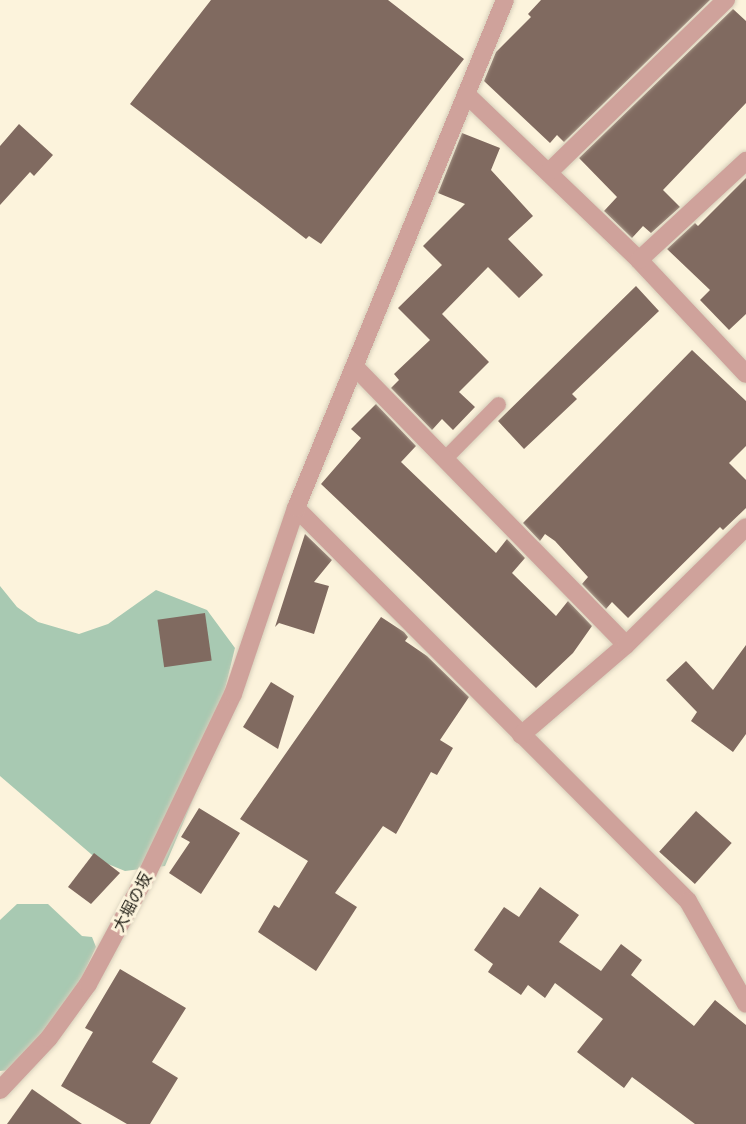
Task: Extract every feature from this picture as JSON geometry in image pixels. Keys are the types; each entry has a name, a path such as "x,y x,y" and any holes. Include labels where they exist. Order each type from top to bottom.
{"street":[{"name":"大堀の坂","path":"0,1089 49,1038 88,984 147,874 233,694 296,508 505,0"},
{"path":"549,172 726,0"},
{"path":"466,94 639,261 746,374"},
{"path":"639,261 746,161"},
{"path":"355,367 626,645"},
{"path":"296,508 688,901 746,1004"},
{"path":"521,735 626,645 746,527"}],"lane":[{"path":"444,459 498,404"}],"green space":[{"path":"0,586 17,607 38,622 79,634 108,624 156,590 207,610 235,648 205,771 165,866 125,871 98,860 0,776"},
{"path":"17,904 48,904 82,936 92,937 96,947 80,981 48,1028 11,1070 0,1071 0,920"}],"building":[{"path":"211,0 388,0 464,59 321,244 309,236 306,239 130,104"},
{"path":"541,0 710,0 564,142 557,135 550,143 484,81 496,52 531,17 528,14"},
{"path":"733,9 746,21 746,103 663,190 680,207 651,233 643,226 632,238 604,211 617,197 579,158"},
{"path":"19,124 53,155 34,176 30,172 0,205 0,146"},
{"path":"462,133 500,148 491,170 533,216 508,239 543,275 519,298 488,267 442,314 489,362 459,392 475,407 453,430 442,419 432,430 391,388 399,380 394,374 430,340 398,308 442,265 423,246 465,204 438,193"},
{"path":"746,178 746,314 729,330 700,300 710,290 667,249 695,223 698,226"},
{"path":"636,286 659,311 572,394 577,399 524,449 498,421"},
{"path":"692,350 746,401 746,446 729,463 746,480 746,508 723,530 720,527 628,618 612,602 606,609 582,584 588,577 555,541 545,534 540,541 523,523"},
{"path":"376,404 416,446 401,462 496,553 507,539 525,558 512,573 556,616 568,601 592,626 573,653 536,688 321,484 361,438 351,429"},
{"path":"305,534 332,560 314,582 329,586 314,634 279,623 275,627"},
{"path":"205,613 212,661 164,667 157,620"},
{"path":"381,617 404,632 408,637 405,641 427,656 469,697 440,740 453,748 437,775 431,772 396,834 383,826 335,893 357,907 316,971 258,932 274,905 279,908 308,861 240,819"},
{"path":"746,645 746,734 733,752 691,721 697,712 666,680 686,661 713,690"},
{"path":"271,682 294,696 278,749 243,727"},
{"path":"199,808 240,833 201,894 169,873 190,842 181,837"},
{"path":"696,811 732,843 695,884 659,852"},
{"path":"94,853 120,873 91,904 68,887"},
{"path":"540,887 579,915 559,942 601,971 621,944 642,960 631,975 694,1026 715,1000 746,1025 746,1124 695,1124 632,1077 624,1088 577,1052 603,1019 555,983 545,998 528,985 521,995 488,972 493,964 474,950 504,907 519,917"},
{"path":"120,969 186,1008 152,1062 178,1078 150,1124 127,1124 61,1086 93,1032 85,1028"},
{"path":"32,1089 82,1124 7,1124"}]}
